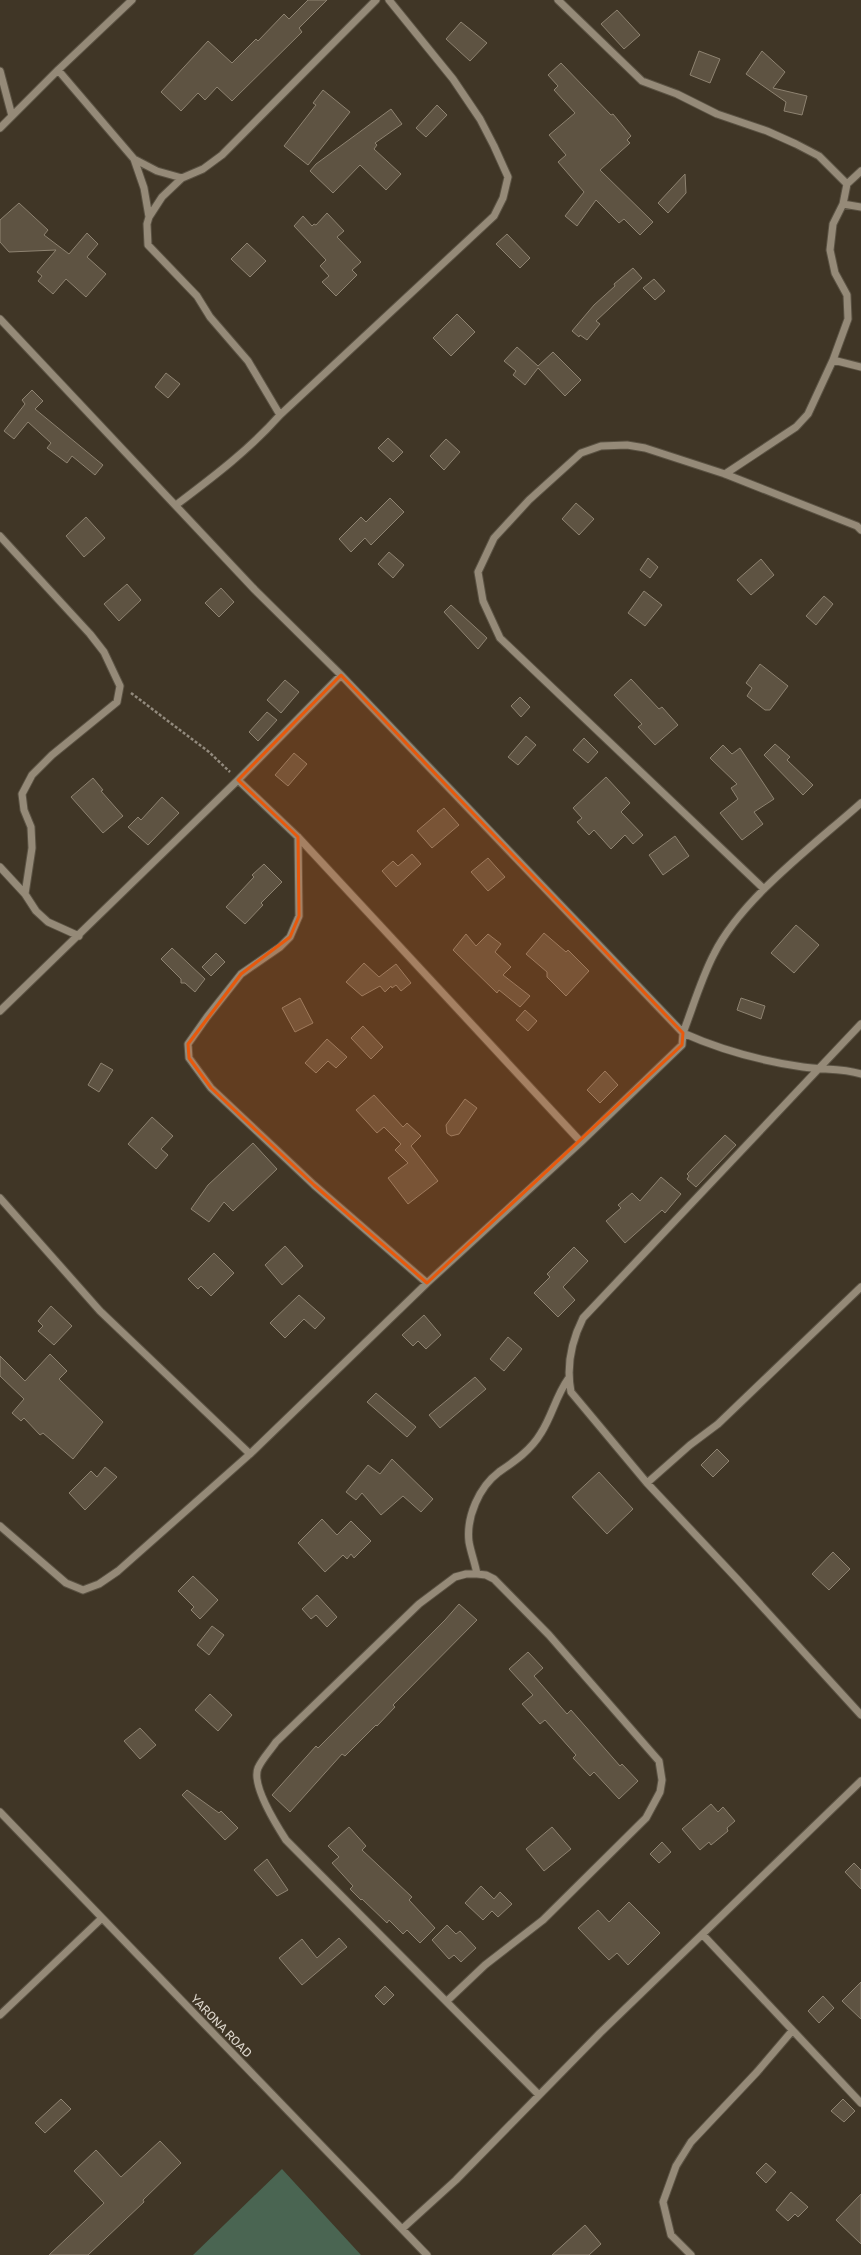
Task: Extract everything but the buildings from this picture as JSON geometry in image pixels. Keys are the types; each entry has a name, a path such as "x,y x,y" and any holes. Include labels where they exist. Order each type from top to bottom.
{"street":[{"path":"0,128 58,70 132,0"},
{"path":"148,217 162,197 182,178 203,168 222,155 376,0"},
{"path":"176,505 234,462 280,415 494,216 503,198 508,177 480,119 453,79 389,0"},
{"path":"558,0 642,81 677,94 717,114 767,131 796,144 819,156 847,184"},
{"path":"58,70 134,159 144,188 148,217 148,245 197,296 210,317 248,360 280,415"},
{"path":"0,71 12,116"},
{"path":"134,159 157,171 182,178"},
{"path":"725,474 796,427 808,414 833,360 848,319 847,295 835,273 830,250 833,224 843,204 847,184 861,171"},
{"path":"843,204 861,207"},
{"path":"0,318 53,377 255,590 341,675 683,1033 755,1059 817,1069 851,1071 861,1074"},
{"path":"833,360 861,367"},
{"path":"764,889 500,638 484,601 478,572 494,538 529,500 581,453 601,446 627,445 644,448 725,474 857,526 861,530"},
{"path":"0,536 90,634 104,652 120,686 117,702 52,755 32,775 22,794 24,810 31,827 32,848 25,894"},
{"path":"0,1011 79,936 238,780 341,675"},
{"path":"238,780 298,837 581,1142"},
{"path":"0,1526 66,1583 82,1590 99,1584 118,1571 250,1454 427,1283 581,1142 682,1045 683,1033 714,954 733,924 764,889 861,803"},
{"path":"298,837 298,916 290,937 280,947 241,974 188,1044 189,1058 211,1088 314,1185 427,1283"},
{"path":"0,867 25,894 36,912 44,918 79,936"},
{"path":"861,1024 583,1318 575,1334 570,1351 568,1379 571,1392 646,1483 738,1580 861,1715"},
{"path":"0,1198 100,1311 250,1454"},
{"path":"646,1483 690,1445 718,1424 861,1287"},
{"path":"477,1574 469,1542 471,1516 473,1510 482,1492 498,1474 520,1458 541,1433 560,1391 568,1379"},
{"path":"447,2001 485,1965 543,1920 646,1818 660,1792 662,1780 659,1761 549,1635 494,1579 486,1575 477,1574 466,1574 455,1577 419,1604 276,1742 257,1770 258,1785 263,1798 286,1840 539,2095"},
{"path":"402,2229 456,2180 600,2033 861,1781"},
{"name":"YARONA ROAD","path":"0,1812 427,2255"},
{"path":"0,2014 102,1918"},
{"path":"703,1935 861,2103"},
{"path":"691,2255 671,2235 663,2202 676,2166 692,2142 757,2072 792,2031"}],"path":[{"path":"120,686 147,703 209,752 238,780"}],"highlighted area":[{"path":"341,675 683,1033 682,1045 427,1283 314,1185 211,1088 189,1058 188,1044 241,974 290,937 299,916 298,837 238,780"}],"green space":[{"path":"282,2169 361,2255 193,2255"}]}
